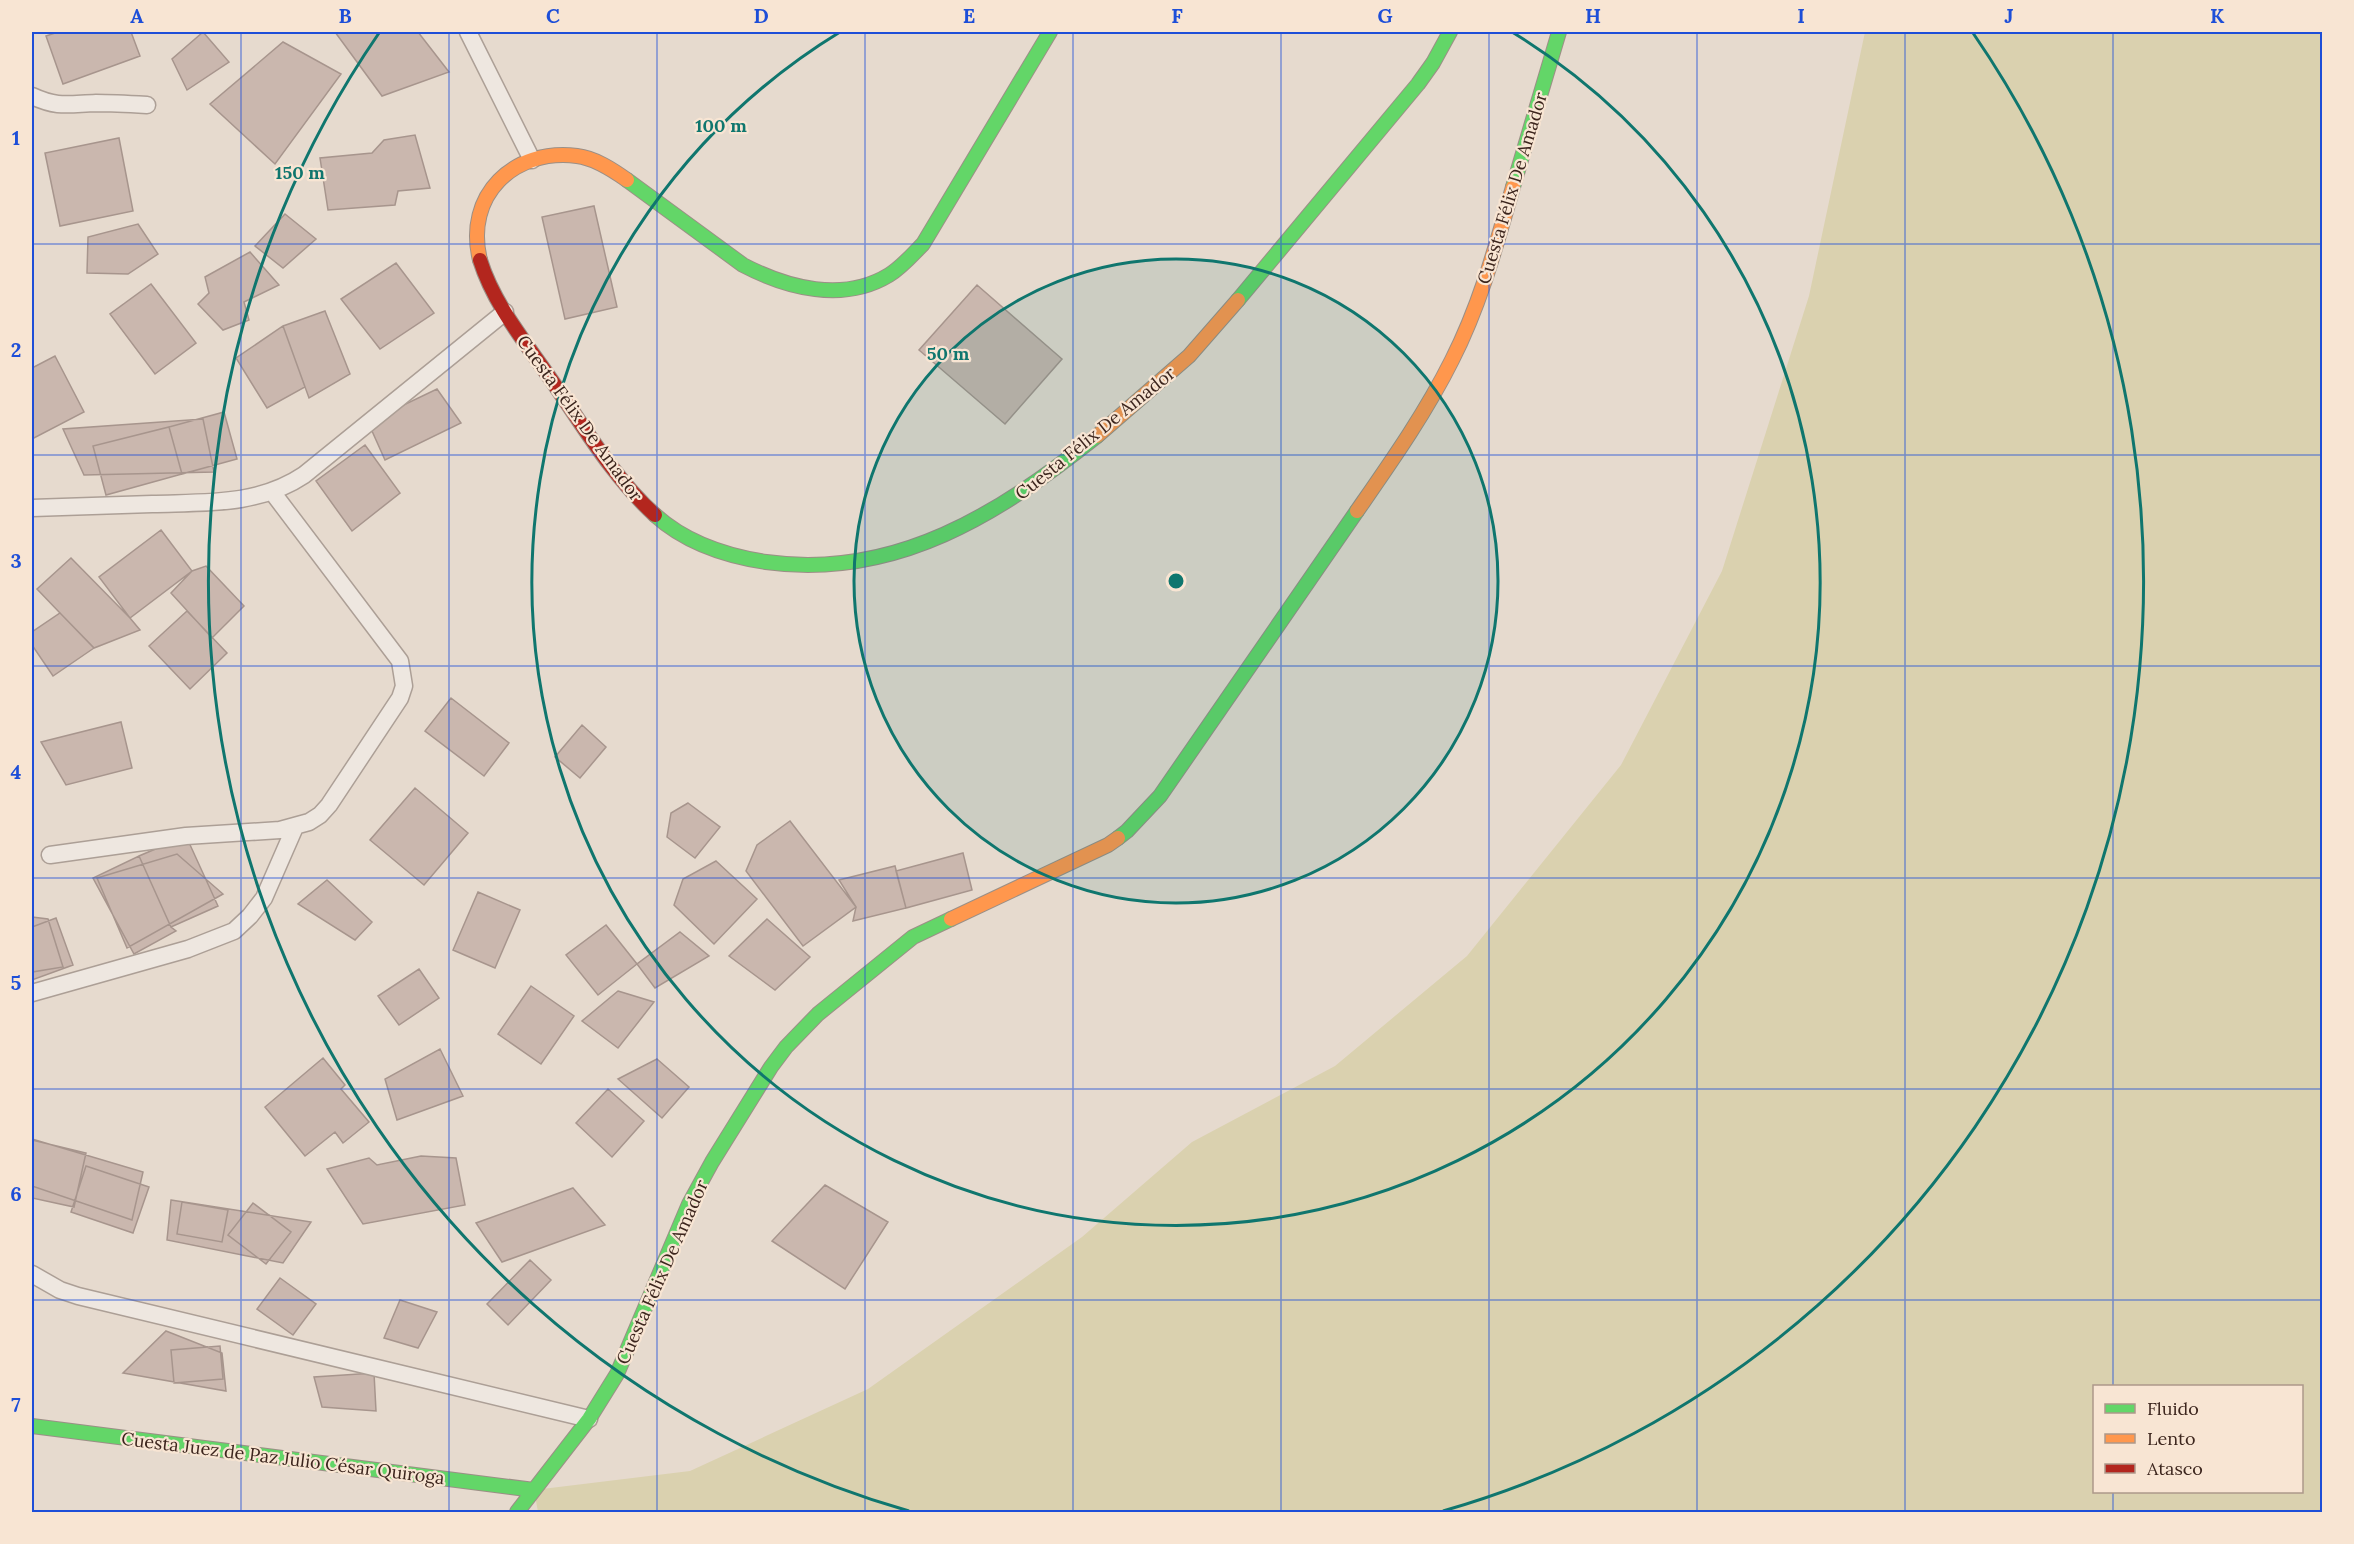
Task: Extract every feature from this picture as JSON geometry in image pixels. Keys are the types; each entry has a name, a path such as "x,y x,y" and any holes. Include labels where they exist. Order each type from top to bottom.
{"street":[{"name":"Cuesta Félix De Amador","path":"1050,32 923,244 905,263 885,277 862,285 837,290 811,290 786,285 764,276 743,265 601,163 579,157 556,155 532,160 511,169 494,183 483,201 477,224 477,245 483,267 505,312 623,483 643,506 666,526 696,543 726,555 800,566 860,562 908,551 975,521 1041,481 1161,382 1208,335 1418,84 1438,56 1450,32"},
{"name":"Cuesta Félix De Amador","path":"517,1512 589,1419 628,1350 679,1224 700,1183 758,1087 800,1031 877,964 913,937 1108,845 1144,814 1167,786 1413,429 1453,359 1482,289 1559,32"},
{"name":"Cuesta Juez de Paz Julio César Quiroga","path":"32,1426 534,1490"}],"lane":[{"path":"468,32 532,160"},
{"path":"32,96 46,103 62,106 147,105"},
{"path":"32,508 234,501 273,493 304,475 505,312"},
{"path":"50,855 186,836 295,827 320,815 329,805 393,711 402,692 403,673 394,650 273,493"},
{"path":"32,993 188,950 234,931 264,898 295,827"},
{"path":"32,1274 52,1287 78,1296 589,1419"}],"shaded area":[{"path":"1865,32 2322,32 2322,1512 538,1512 534,1490 690,1471 868,1389 1082,1237 1192,1142 1335,1066 1467,956 1621,765 1722,571 1809,296"}],"building":[{"path":"58,32 131,32 140,56 63,84 46,36"},
{"path":"203,32 229,62 187,90 172,59"},
{"path":"335,32 418,32 449,72 382,96"},
{"path":"283,42 341,74 275,164 210,104"},
{"path":"415,135 430,188 398,191 395,205 328,210 320,158 372,153 384,140"},
{"path":"119,138 133,211 60,226 45,153"},
{"path":"594,206 617,307 565,319 542,217"},
{"path":"285,214 316,239 283,268 255,246"},
{"path":"138,224 158,254 128,274 87,273 88,237"},
{"path":"250,252 279,285 244,302 249,320 223,330 198,304 209,293 205,277"},
{"path":"396,263 434,313 380,349 341,299"},
{"path":"151,284 196,343 155,374 110,314"},
{"path":"977,285 1062,359 1005,424 919,350"},
{"path":"325,311 350,374 309,398 283,326"},
{"path":"283,326 305,387 267,408 236,358"},
{"path":"55,356 84,412 32,439 32,368"},
{"path":"437,389 461,423 385,460 368,422"},
{"path":"224,412 237,459 182,474 169,427"},
{"path":"203,419 214,472 84,475 63,429"},
{"path":"169,427 182,474 106,495 93,446"},
{"path":"365,445 400,493 352,531 316,481"},
{"path":"161,530 192,571 130,618 99,577"},
{"path":"71,558 140,630 94,648 37,589"},
{"path":"206,566 244,606 212,638 171,593 192,571"},
{"path":"187,611 227,653 190,689 149,646"},
{"path":"60,613 94,648 53,676 32,645 32,632"},
{"path":"451,698 509,743 484,776 425,731"},
{"path":"121,722 132,768 66,785 41,742"},
{"path":"582,725 606,747 580,778 555,757"},
{"path":"415,788 468,833 424,885 370,840"},
{"path":"688,803 720,827 695,858 667,837 671,813"},
{"path":"790,821 856,907 803,946 746,871 757,845"},
{"path":"186,836 218,906 171,927 139,856"},
{"path":"963,853 972,890 906,908 896,871"},
{"path":"177,854 223,894 127,948 97,878"},
{"path":"139,856 171,927 176,931 134,954 93,878"},
{"path":"716,861 757,899 714,944 674,905 683,879"},
{"path":"895,866 906,908 853,921 856,907 839,880"},
{"path":"327,880 372,922 355,940 298,904"},
{"path":"478,892 520,910 495,968 453,950"},
{"path":"32,917 48,919 63,967 32,972"},
{"path":"56,918 73,965 32,980 32,927"},
{"path":"767,919 810,957 775,990 729,956"},
{"path":"606,925 637,964 598,995 566,955"},
{"path":"680,932 709,956 655,988 637,964"},
{"path":"419,969 439,998 399,1025 378,996"},
{"path":"531,986 574,1016 541,1064 498,1034"},
{"path":"618,991 654,1002 618,1048 582,1021"},
{"path":"440,1049 463,1096 397,1120 385,1079"},
{"path":"323,1058 345,1085 341,1089 369,1122 343,1143 335,1132 305,1156 265,1107"},
{"path":"657,1059 689,1087 662,1118 618,1079"},
{"path":"608,1089 644,1121 612,1157 576,1123"},
{"path":"32,1139 143,1172 132,1220 32,1186"},
{"path":"32,1140 86,1153 74,1207 32,1198"},
{"path":"421,1156 456,1158 465,1205 363,1224 327,1169 369,1158 377,1165"},
{"path":"86,1166 149,1187 133,1233 71,1212"},
{"path":"825,1185 888,1222 845,1289 772,1241"},
{"path":"573,1188 605,1225 502,1262 476,1223"},
{"path":"171,1200 311,1222 283,1263 167,1240"},
{"path":"182,1202 228,1210 222,1242 177,1234"},
{"path":"253,1203 291,1232 266,1264 228,1235"},
{"path":"530,1260 551,1280 508,1325 487,1304"},
{"path":"280,1278 316,1304 293,1335 257,1309"},
{"path":"400,1300 437,1312 418,1348 384,1338"},
{"path":"166,1331 222,1353 226,1391 123,1373"},
{"path":"220,1346 223,1379 174,1383 171,1350"},
{"path":"374,1373 376,1411 322,1407 314,1377"}],"traffic: fast":[{"path":"627,180 743,265 760,273 796,286 815,289 834,290 871,284 894,272 923,244 1050,32"},
{"path":"1238,300 1418,84 1450,32"},
{"path":"1513,187 1559,32"},
{"path":"655,515 693,541 721,552 751,559 814,565 859,561 902,550 944,535 984,514 1023,491 1097,436"},
{"path":"1118,838 1160,796 1357,511"},
{"path":"517,1512 589,1419 617,1374 689,1204 712,1162 771,1067 786,1047 818,1014 913,937 951,919"},
{"path":"32,1426 534,1490"}],"traffic: slow":[{"path":"480,260 477,237 480,215 487,196 514,168 533,160 554,156 577,156 597,162 627,180"},
{"path":"1357,511 1419,419 1452,360 1479,297 1513,187"},
{"path":"1097,436 1189,356 1238,300"},
{"path":"951,919 1108,845 1118,838"}],"traffic: jam":[{"path":"480,260 494,293 521,338 612,468 655,515"}]}
